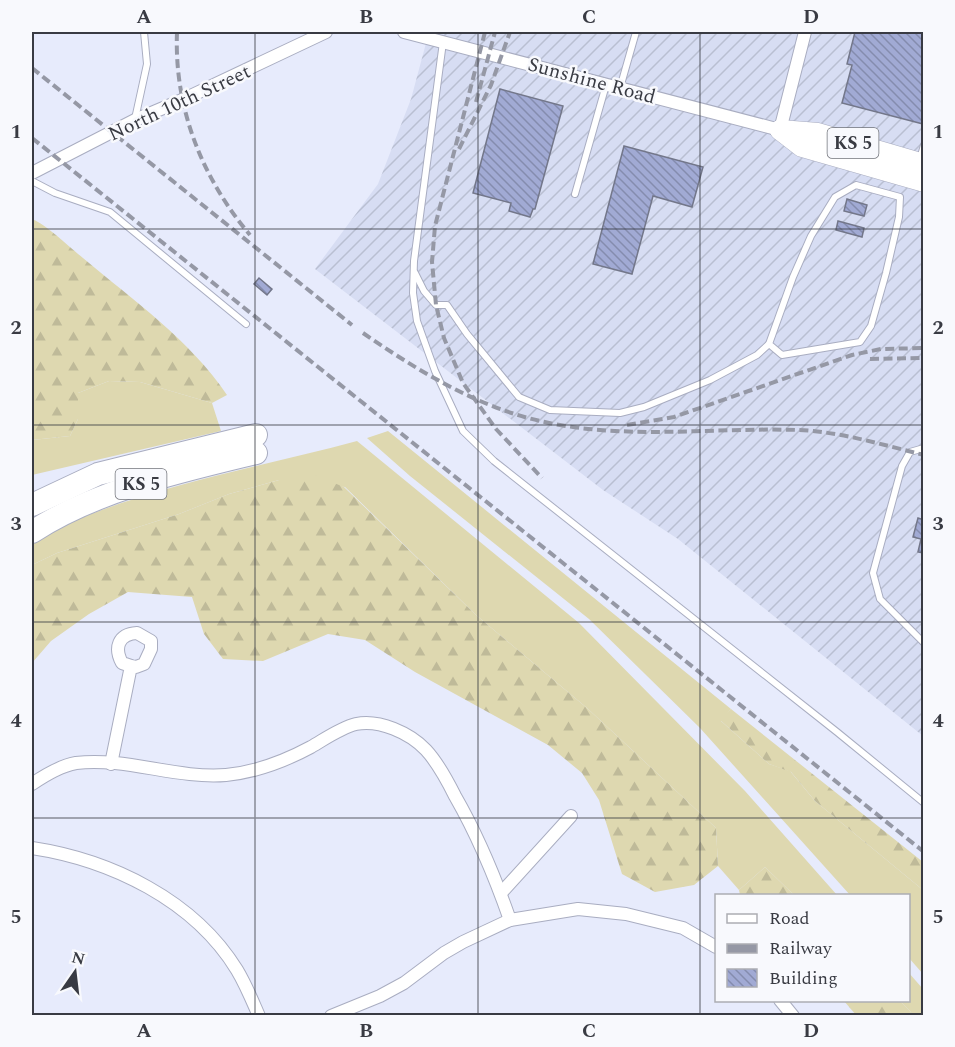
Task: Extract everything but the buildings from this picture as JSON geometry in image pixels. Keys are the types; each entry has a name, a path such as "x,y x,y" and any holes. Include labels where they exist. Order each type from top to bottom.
{"highway":[{"name":"KS 5","path":"32,505 98,474 256,444 56,516 32,532"},
{"path":"32,488 98,474"}],"main road":[{"name":"Sunshine Road","path":"780,130 818,133 922,157"},
{"name":"Sunshine Road","path":"780,130 802,147 924,182"}],"street":[{"name":"North 10th Street","path":"32,173 135,120 326,32"},
{"name":"Sunshine Road","path":"404,32 448,39 780,130"},
{"path":"780,130 806,32"},
{"path":"111,764 131,666"},
{"path":"32,784 55,770 75,763 111,764 226,775 264,768 354,725 377,724 404,734 426,749 442,771 473,827 510,920"},
{"path":"501,893 571,816"},
{"path":"32,848 96,862 165,897 188,915 222,950 236,969 260,1016"},
{"path":"331,1016 404,984 444,953 510,920 578,909 626,914 683,928 715,946"},
{"path":"782,1002 793,1016"}],"lane":[{"path":"135,120 147,64 144,32"},
{"path":"620,88 636,32"},
{"path":"448,39 414,269 413,293 420,332 463,431 494,461 924,803"},
{"path":"575,194 606,84"},
{"path":"32,181 55,193 110,212 246,324"},
{"path":"414,269 424,291 436,305 447,305 467,334 519,397 550,410 620,413 644,407 710,380 757,355 769,344 793,277 811,236 835,196 856,185 900,197 899,217 886,273 871,326 860,342 782,355 769,344"},
{"path":"924,448 910,452 902,466 873,573 880,599 924,643"}],"shaded area":[{"path":"429,32 923,32 923,736 678,539 603,490 315,269 378,184 411,99"}],"green space":[{"path":"32,219 51,231 179,339 196,356 227,395 212,403 140,382 109,381 78,393 78,419 70,436 32,440"},
{"path":"109,381 140,382 212,403 221,431 32,475 32,440 70,436 78,419 78,393"},
{"path":"388,431 731,709 721,721 769,764 790,771 815,801 923,890 923,974 910,959 910,894 849,894 700,728 589,619 410,476 367,438"},
{"path":"357,441 579,623 745,791 836,894 793,894 765,867 739,890 718,866 716,828 587,708 476,615 345,487 279,480 229,494 179,514 57,553 32,565 32,543 59,528 110,507 180,485"},
{"path":"314,475 344,487 476,615 587,708 716,828 718,866 694,885 655,892 622,874 599,800 582,773 548,745 415,672 365,640 328,634 263,661 223,659 204,634 192,597 128,592 89,614 51,641 32,663 32,565 57,553 179,514 229,494 279,480"},
{"path":"731,709 923,862 923,890 815,801 791,772 769,764 720,720"},
{"path":"765,867 793,894 740,894 739,890"},
{"path":"910,974 923,989 923,1015 914,1015 901,1002 910,1002"},
{"path":"845,1002 901,1002 914,1015 856,1015"}],"railway":[{"path":"177,32 180,88 194,141 218,190 250,235"},
{"path":"485,32 435,226 432,262 436,305 444,338 463,383 496,429 542,478"},
{"path":"476,102 495,32"},
{"path":"459,149 491,85 510,32"},
{"path":"32,68 352,325"},
{"path":"32,138 924,852"},
{"path":"363,333 402,359 462,393 528,418 595,430 629,432 815,431 924,455"},
{"path":"627,425 674,417 852,355 881,349 924,348"},
{"path":"870,359 924,358"}]}
